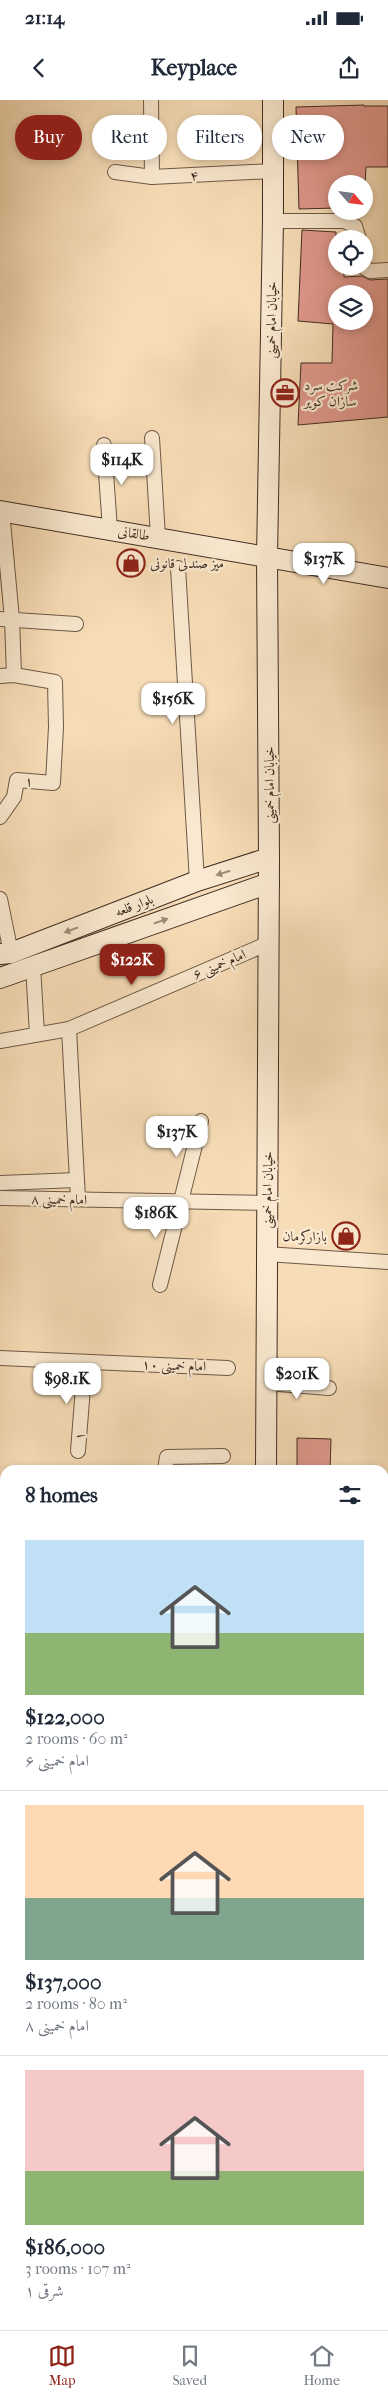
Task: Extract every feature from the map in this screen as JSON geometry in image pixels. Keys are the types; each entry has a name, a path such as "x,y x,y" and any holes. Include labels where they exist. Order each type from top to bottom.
{"main road":[{"name":"خیابان امام خمینی","path":"266,1465 269,943 267,557 273,221 273,100"},
{"name":"طالقانی","path":"1,511 388,578"},
{"name":"بلوار قلعه","path":"5,954 197,881 269,858"},
{"name":"بلوار قلعه","path":"0,978 269,883"}],"street":[{"path":"151,100 152,178"},
{"name":"۴","path":"115,172 152,178 272,171"},
{"path":"273,221 344,222 355,226 356,230"},
{"path":"373,270 388,270"},
{"path":"152,438 158,537"},
{"path":"104,445 110,529"},
{"path":"0,676 14,675 6,619 1,511"},
{"path":"178,568 197,881"},
{"path":"6,619 76,624"},
{"name":"۱","path":"0,817 14,797 17,780 53,783 56,727 55,682 14,675"},
{"path":"0,899 5,954"},
{"name":"امام خمینی ۶","path":"0,1041 69,1029 269,943"},
{"path":"33,966 37,1034"},
{"path":"69,1029 78,1199"},
{"path":"160,1284 201,1121"},
{"path":"0,1182 77,1180"},
{"name":"امام خمینی ۸","path":"0,1198 267,1203"},
{"path":"266,1254 388,1262"},
{"name":"امام خمینی ۱۰","path":"0,1358 228,1368"},
{"name":"۱","path":"78,1452 85,1362"},
{"path":"267,1383 329,1388"},
{"path":"166,1465 167,1457 223,1456"}],"building":[{"path":"388,106 388,167 366,167 366,175 328,175 328,208 299,209 298,160 344,160 344,115 296,115 296,107"},
{"path":"302,230 328,232 328,275 344,275 344,277 362,276 370,280 388,279 388,417 298,425 301,363 332,363 333,330 373,330 373,285 328,285 328,324 298,321"},
{"path":"297,1438 331,1439 330,1465 297,1465"}],"place":[{"name":"شرکت سرد سازان کویر","path":"285,393"},
{"name":"میز صندلی قانونی","path":"131,563"},
{"name":"بازارکرمان","path":"346,1236"}]}
